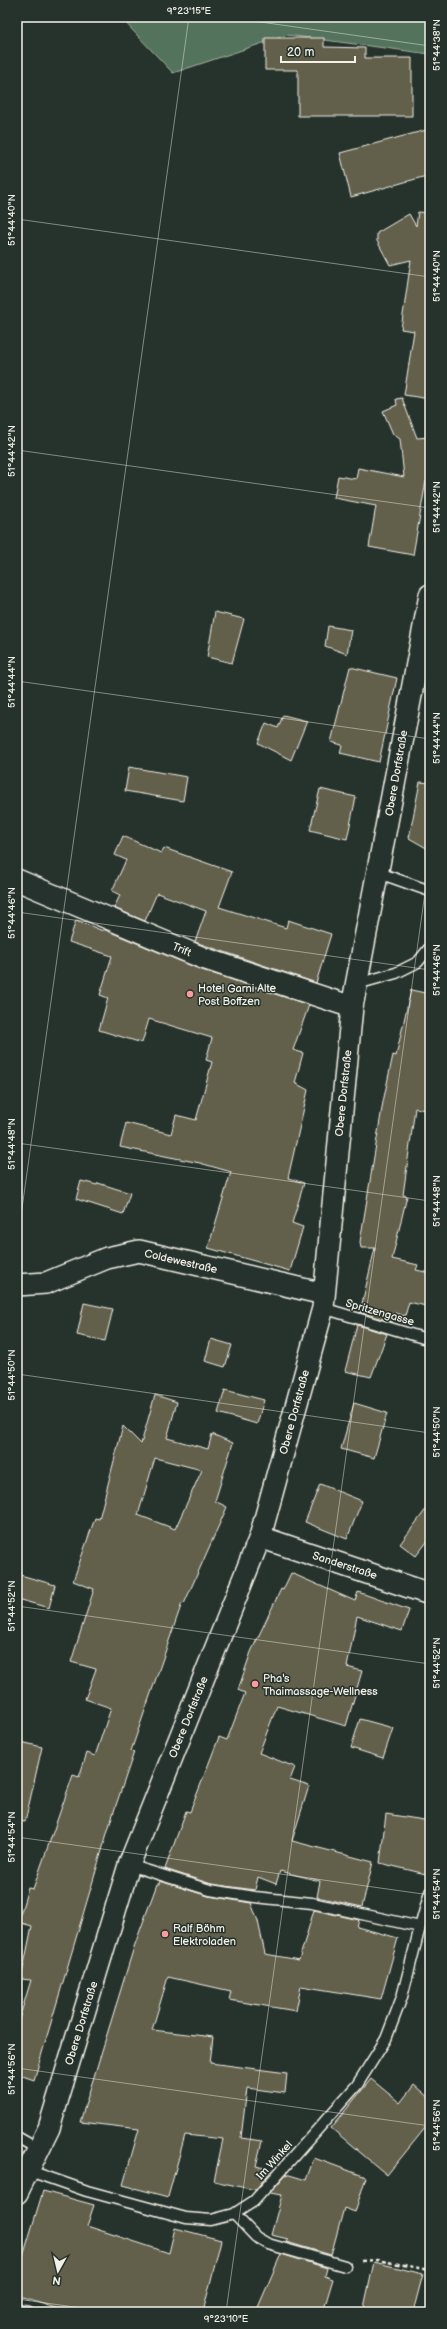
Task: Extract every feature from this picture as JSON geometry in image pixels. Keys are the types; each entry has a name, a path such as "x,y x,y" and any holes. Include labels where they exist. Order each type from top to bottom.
{"street":[{"name":"Obere Dorfstraße","path":"17,2192 49,2128 129,1865 260,1537 323,1301 352,1007 430,595"},
{"name":"Trift","path":"17,880 203,958 352,1007"},
{"name":"Coldewestraße","path":"17,1285 46,1283 108,1258 139,1251 323,1301"},
{"name":"Sanderstraße","path":"260,1537 430,1594"}],"lane":[{"path":"378,873 430,891"},
{"path":"357,984 396,973 418,962 430,947"},
{"name":"Spritzengasse","path":"323,1301 430,1340"},
{"path":"129,1865 210,1890 255,1897 312,1902 420,1927"},
{"name":"Im Winkel","path":"27,2170 87,2191 186,2218 211,2220 234,2214 254,2201 357,2085 386,2039 402,1997 430,1892"},
{"path":"17,2137 38,2149"},
{"path":"234,2214 256,2237 268,2244 345,2266"},
{"path":"17,2310 29,2312"}],"path":[{"path":"345,2266 359,2261 377,2260 430,2270"}],"green space":[{"path":"120,17 430,17 430,54 287,35 173,73"}],"building":[{"path":"265,38 324,38 324,47 365,48 365,58 412,58 412,116 298,116 298,70 265,70"},
{"path":"430,129 430,175 351,197 340,153"},
{"path":"418,212 430,213 430,399 404,395 414,331 401,329 411,260 390,265 377,241 377,233 409,214 416,226"},
{"path":"402,398 417,438 430,437 430,481 426,481 413,555 369,547 376,506 334,498 338,476 356,479 358,468 404,477 400,439 393,434 383,411 397,405 396,399"},
{"path":"215,612 244,619 232,663 207,657"},
{"path":"328,626 351,630 347,654 325,646"},
{"path":"350,667 397,678 379,762 340,753 342,745 331,742"},
{"path":"283,715 307,721 291,760 258,743 266,723 278,728"},
{"path":"129,767 187,777 183,801 125,791"},
{"path":"420,782 430,783 430,850 409,838"},
{"path":"320,789 356,797 347,839 310,830"},
{"path":"123,836 161,853 164,848 232,872 219,907 286,928 288,920 331,934 316,983 195,942 206,911 157,893 145,921 114,908 120,895 112,891 126,860 115,855"},
{"path":"76,920 103,931 103,929 199,969 309,1005 293,1050 303,1053 295,1083 308,1090 288,1178 304,1183 292,1223 303,1227 290,1271 208,1248 231,1172 200,1163 120,1147 126,1123 171,1134 176,1115 196,1120 212,1062 206,1060 212,1038 149,1019 142,1043 99,1030 108,998 100,995 112,956 69,942"},
{"path":"411,990 430,994 430,1111 415,1108 403,1195 407,1196 392,1259 418,1265 416,1270 430,1273 430,1307 409,1302 405,1316 395,1313 392,1322 360,1312 375,1248 361,1248 360,1242 383,1102 393,1055 396,1056"},
{"path":"81,1181 97,1185 98,1183 130,1193 123,1214 76,1199"},
{"path":"84,1303 113,1309 105,1341 77,1335"},
{"path":"357,1325 387,1334 371,1377 345,1371"},
{"path":"211,1339 232,1345 225,1367 205,1361"},
{"path":"225,1390 264,1400 257,1424 218,1413"},
{"path":"155,1395 177,1402 167,1438 208,1449 212,1434 233,1443 215,1501 227,1507 184,1604 182,1603 131,1751 134,1752 111,1820 34,2080 17,2074 17,2026 31,1980 21,1979 32,1926 18,1922 28,1888 33,1889 73,1775 79,1777 87,1753 95,1756 111,1708 85,1699 96,1669 71,1662 94,1589 73,1581 95,1518 99,1519 123,1426 141,1444","holes":["155,1458 202,1470 175,1529 138,1515"]},
{"path":"354,1403 387,1413 374,1458 341,1449"},
{"path":"320,1484 362,1501 347,1539 305,1522"},
{"path":"430,1504 430,1538 416,1556 400,1544"},
{"path":"291,1573 355,1601 358,1592 409,1610 402,1631 357,1616 347,1667 362,1671 346,1726 277,1706 259,1753 295,1767 290,1780 309,1786 292,1841 373,1862 362,1907 317,1897 320,1881 280,1871 276,1884 258,1877 255,1890 211,1884 165,1869 186,1811 190,1812 219,1737 227,1740 245,1693 238,1690 251,1652 281,1589 283,1590"},
{"path":"17,1574 55,1585 49,1608 17,1599"},
{"path":"360,1719 393,1728 383,1758 351,1748"},
{"path":"17,1741 42,1747 25,1822 17,1821"},
{"path":"386,1814 430,1821 430,1875 380,1863"},
{"path":"160,1881 208,1896 251,1903 258,1921 265,1954 299,1960 314,1910 359,1920 357,1927 398,1938 381,1999 301,1986 296,2011 229,2000 231,1991 168,1977 152,2030 213,2037 210,2063 287,2073 285,2093 247,2088 241,2138 262,2141 256,2166 272,2170 255,2190 214,2181 223,2139 185,2135 168,2197 123,2185 139,2129 80,2122 134,1947 157,1884 159,1884"},
{"path":"371,2079 400,2103 414,2085 430,2099 430,2122 387,2175 331,2128"},
{"path":"314,2158 366,2177 355,2212 344,2208 331,2255 286,2242 288,2239 271,2235 282,2195 270,2193 286,2174 306,2180"},
{"path":"43,2191 94,2205 87,2226 169,2253 175,2228 221,2240 203,2312 68,2312 17,2296 17,2276"},
{"path":"281,2254 327,2268 325,2276 333,2279 323,2312 256,2312"},
{"path":"374,2262 423,2274 413,2312 363,2312"}],"place":[{"name":"Hotel Garni Alte Post Boffzen","path":"190,994"},
{"name":"Pha's Thaimassage-Wellness","path":"255,1684"},
{"name":"Ralf Böhm Elektroladen","path":"165,1934"}]}
